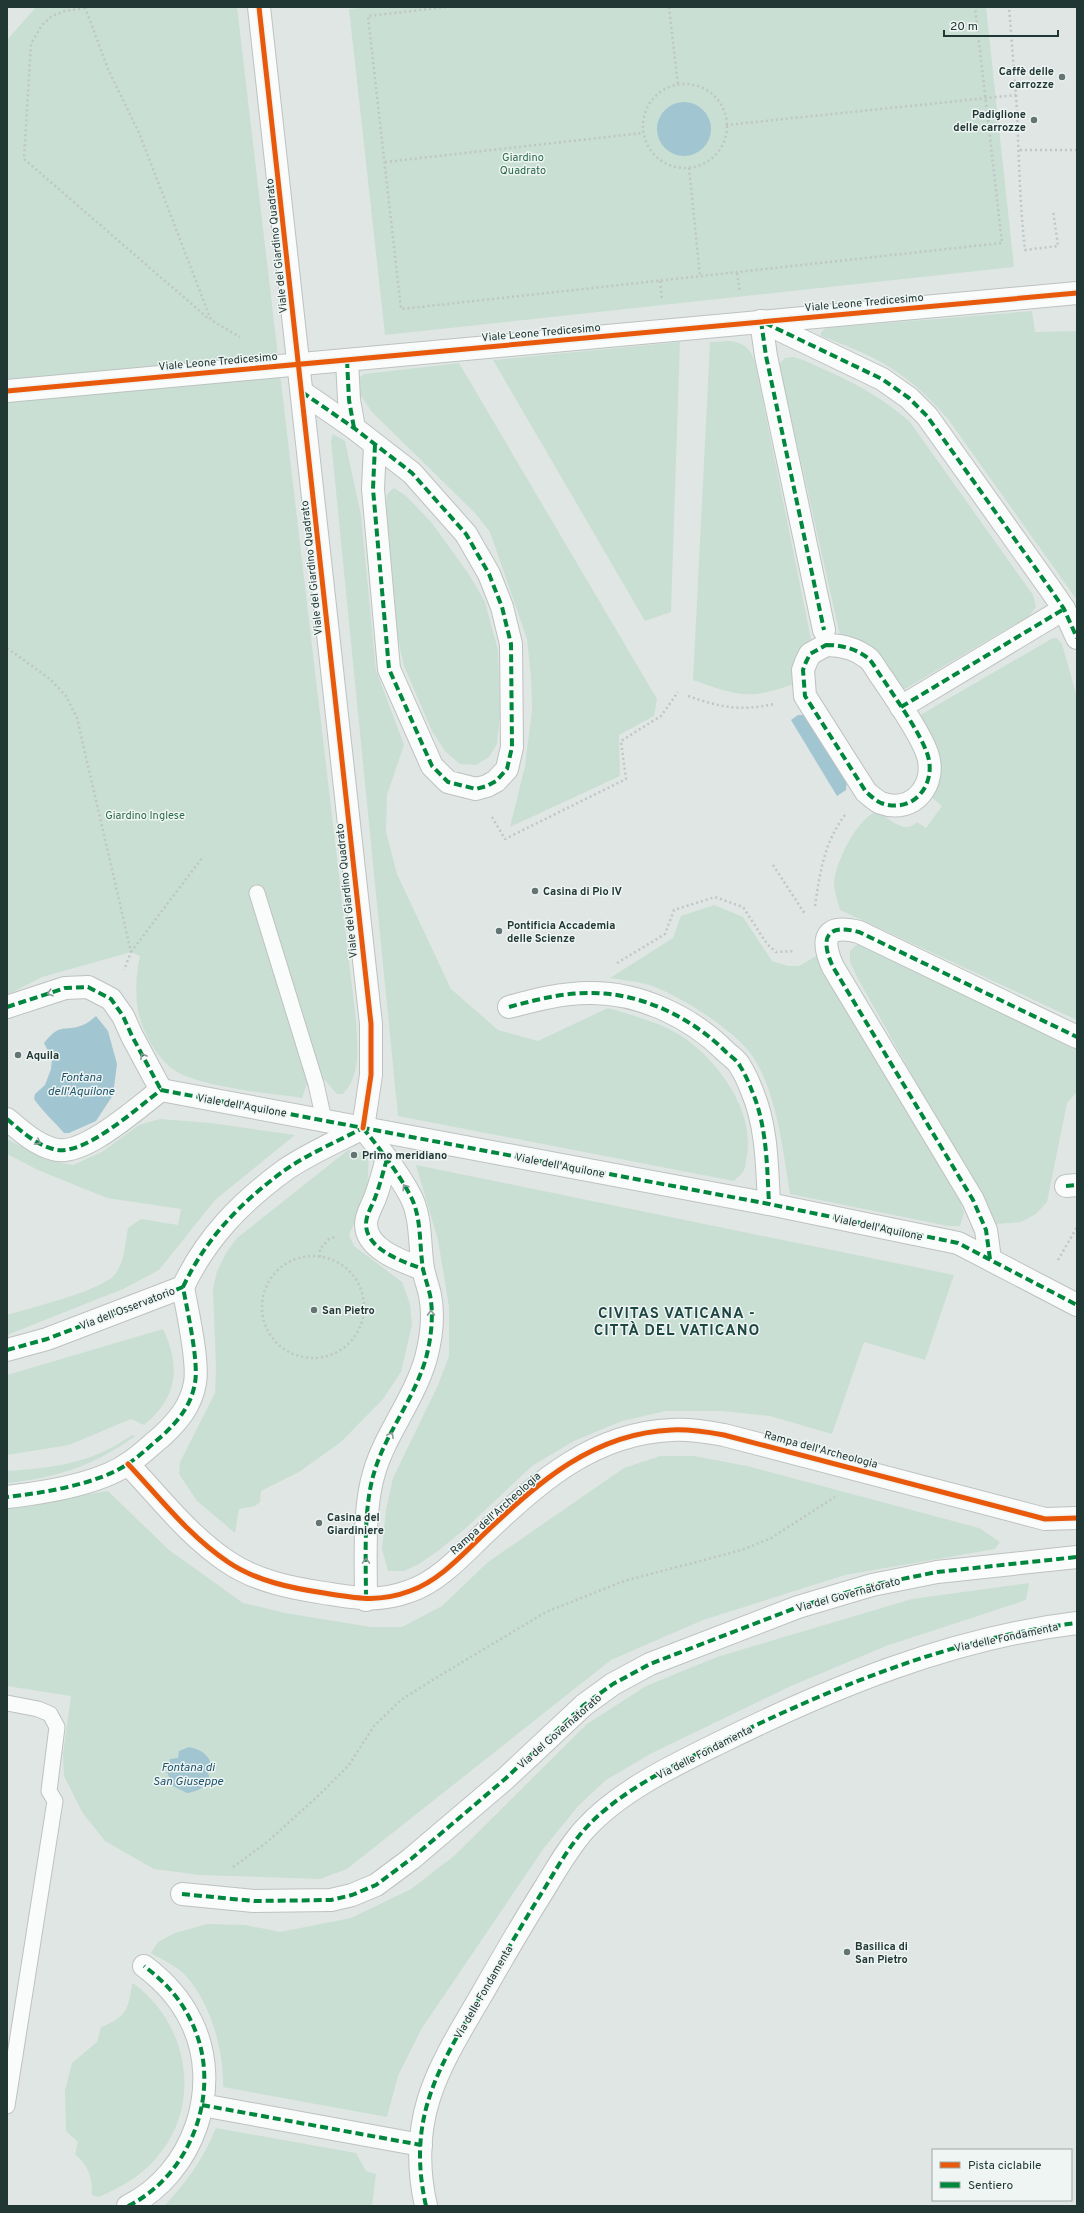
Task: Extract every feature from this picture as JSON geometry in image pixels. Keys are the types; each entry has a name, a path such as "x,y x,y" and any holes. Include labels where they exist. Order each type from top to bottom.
{"street":[{"name":"Viale del Giardino Quadrato","path":"259,7 300,364 371,1024 371,1075 363,1128"},
{"name":"Viale Leone Tredicesimo","path":"7,391 1077,293"},
{"path":"761,322 882,379 909,398 927,416 1064,609 1077,638"},
{"path":"761,322 766,356 824,630"},
{"path":"347,360 349,400 354,428"},
{"path":"302,392 354,428 412,473 466,534 489,574 502,607 511,644 511,761 508,769 496,781 476,788 462,787 448,782 432,766 389,669 373,489 375,445"},
{"path":"901,707 1064,609"},
{"path":"826,645 846,647 859,652 870,660 901,707 927,753 930,772 927,785 921,795 909,804 894,806 880,803 866,792 805,696 803,670 810,654 826,645"},
{"path":"990,1259 986,1230 973,1200 833,967 826,954 825,944 828,934 834,930 859,932 1077,1037"},
{"path":"7,1007 65,988 88,987 111,1000 123,1016 161,1090 95,1140 76,1149 55,1150 35,1141 7,1119"},
{"path":"509,1007 549,997 590,992 624,997 652,1004 691,1024 716,1041 740,1065 752,1091 760,1114 766,1149 769,1204"},
{"name":"Viale dell'Aquilone","path":"161,1090 769,1204 958,1244 990,1259 1077,1305"},
{"path":"183,1287 202,1250 231,1216 285,1170 363,1128 387,1159 411,1196 419,1222 424,1269 430,1296 431,1333 426,1358 418,1380 407,1406 379,1457 373,1475 367,1533 366,1600"},
{"path":"387,1159 367,1217 367,1231 377,1245 386,1253 404,1263 424,1269"},
{"name":"Via dell'Osservatorio","path":"7,1350 46,1339 183,1287 195,1364 196,1381 192,1397 185,1411 175,1424 128,1464 102,1476 72,1486 7,1497"},
{"name":"Rampa dell'Archeologia","path":"128,1464 193,1534 229,1562 258,1577 298,1589 366,1600 391,1597 411,1591 427,1583 447,1569 510,1509 548,1479 585,1453 631,1435 672,1430 718,1434 864,1470 1045,1519 1077,1518"},
{"name":"Via del Governatorato","path":"182,1894 254,1900 331,1900 352,1895 376,1885 411,1859 505,1778 584,1706 613,1684 650,1664 798,1607 872,1585 937,1572 1077,1557"},
{"name":"Via delle Fondamenta","path":"426,2206 420,2172 422,2124 435,2078 526,1918 568,1850 585,1829 610,1805 673,1765 743,1731 840,1689 928,1655 986,1639 1077,1623"},
{"path":"128,2206 150,2193 171,2173 190,2143 202,2105 203,2060 191,2021 168,1986 144,1966"},
{"path":"202,2105 421,2145"}],"lane":[{"path":"257,893 316,1084 324,1120"},
{"path":"7,1704 38,1709 50,1714 56,1727 49,1791 55,1801 7,2106"}],"path":[{"path":"446,7 368,16 401,309 1002,243 976,7"},
{"path":"669,7 678,85"},
{"path":"1009,7 1020,150 1020,203 1025,250 1058,246 1053,210"},
{"path":"211,320 140,135 108,69 85,8 65,11 52,16 42,25 31,44 24,159 211,320 245,340"},
{"path":"678,85 693,85 717,99 724,111 726,125 725,137 720,149 712,158 702,164 689,168 677,168 665,163 655,156 647,145 643,133 643,120 647,107 655,96 666,89 678,85"},
{"path":"726,125 1016,95"},
{"path":"384,162 643,133"},
{"path":"1020,150 1077,150"},
{"path":"689,168 700,276"},
{"path":"737,272 740,296"},
{"path":"660,281 662,304"},
{"path":"7,648 50,679 66,696 77,718 131,952"},
{"path":"476,788 505,839 626,779 621,742 661,716 678,692"},
{"path":"688,696 719,706 735,708 752,708 779,703"},
{"path":"818,888 825,851 837,825 850,809"},
{"path":"111,1000 131,952 202,858"},
{"path":"773,865 825,944"},
{"path":"590,992 595,977 665,934 674,910 715,897 743,907 767,944 776,952 789,952 800,949"},
{"path":"1042,1286 1077,1228"},
{"path":"306,1257 320,1257 334,1261 347,1269 359,1287 364,1308 362,1322 356,1335 346,1346 334,1354 320,1358 305,1358 291,1353 279,1346 269,1334 262,1314 264,1292 270,1279 280,1268 292,1261 306,1257"},
{"path":"205,1896 231,1868 266,1843 318,1796 349,1765 374,1726 401,1700 499,1639 552,1609 624,1581 742,1550 771,1538 835,1497 864,1470"}],"green space":[{"name":"Giardino Inglese","path":"36,7 237,7 356,1020 356,1068 349,1086 343,1094 337,1094 313,1067 302,1098 213,1084 196,1080 181,1074 170,1067 161,1058 151,1044 140,1019 136,992 140,956 131,952 42,977 7,995 7,40"},
{"name":"Giardino Quadrato","path":"372,7 986,7 1014,267 385,335 349,9"},
{"path":"1032,311 1035,332 1077,331 1077,600 948,419 934,403 920,390 892,369 861,352 823,337 820,334 825,328"},
{"path":"731,341 740,343 746,347 751,353 755,362 811,639 802,648 799,682 769,692 757,694 735,693 693,680 710,342"},
{"path":"680,342 671,612 645,621 493,360"},
{"path":"793,357 833,373 859,386 897,411 910,422 1033,595 1036,607 1029,616 901,690 841,640 780,368 780,363 785,358"},
{"path":"459,363 657,699 654,716 619,735 620,776 510,827 525,766 532,710 531,677 527,639 490,532 475,513 372,412 359,393 359,378 364,374"},
{"path":"333,434 345,441 361,515 376,670 404,745 387,795 386,832 397,874 451,989 498,1030 538,1041 608,1008 658,1024 686,1039 711,1061 732,1090 740,1106 748,1138 747,1155 744,1170 734,1181 398,1116 331,441"},
{"path":"394,488 406,496 432,523 470,576 485,602 498,650 500,714 497,744 489,757 476,765 460,764 445,751 432,731 404,666 398,640 386,503 387,494"},
{"path":"1053,638 1057,638 1062,644 1077,697 1077,1020 840,910 834,886 838,864 849,841 870,815 878,811 902,826 912,826 917,822 926,828 942,806 931,797 937,784 920,718 922,714"},
{"path":"714,905 743,917 772,961 788,966 799,966 816,956 958,1194 964,1213 960,1226 948,1226 790,1194 778,1122 773,1103 760,1069 743,1044 718,1023 703,1013 658,988 632,981 610,978 673,938 681,916"},
{"path":"862,944 875,948 1077,1050 1077,1092 1067,1103 1047,1202 1036,1214 1021,1222 996,1224 858,979 850,962 850,951 856,945"},
{"path":"160,1119 211,1123 295,1135 215,1200 159,1270 123,1289 7,1335 7,1315 66,1298 98,1286 116,1273 119,1268 128,1228 141,1219 178,1225 181,1209 107,1198 38,1170 7,1154 7,1139 48,1160 73,1165 102,1152 139,1125"},
{"path":"348,1150 369,1154 367,1193 349,1235 354,1246 402,1282 410,1304 412,1325 401,1372 383,1399 341,1442 299,1472 261,1491 260,1502 255,1506 239,1509 235,1533 197,1501 179,1474 180,1462 215,1393 216,1369 213,1289 217,1271 226,1253 237,1238"},
{"path":"416,1165 954,1275 925,1360 864,1342 832,1434 770,1416 722,1411 666,1411 622,1421 574,1441 532,1466 466,1528 438,1551 419,1564 404,1571 388,1571 382,1549 386,1510 393,1478 438,1385 449,1356 449,1307 438,1240"},
{"path":"163,1329 169,1343 172,1356 174,1369 173,1381 170,1392 164,1404 144,1425 131,1419 69,1445 7,1455 7,1375"},
{"path":"132,1435 135,1436 105,1455 74,1469 42,1478 7,1483 7,1471 56,1466 87,1458 102,1452"},
{"path":"660,1456 694,1456 747,1466 979,1528 1000,1542 995,1549 845,1575 703,1620 611,1660 347,1869 320,1879 200,1875 154,1869 105,1841 82,1812 64,1776 63,1754 71,1696 7,1686 7,1507 108,1491 169,1550 243,1603 285,1613 371,1627 402,1627 442,1606 488,1562 624,1468"},
{"path":"1029,1583 1026,1600 886,1646 791,1686 652,1753 606,1780 579,1805 544,1848 422,2028 398,2076 387,2117 223,2087 223,2073 218,2042 214,2026 201,1997 193,1984 183,1973 151,1953 158,1942 175,1933 207,1924 245,1925 280,1932 351,1918 411,1889 454,1856 587,1724 646,1686 717,1657 912,1599"},
{"path":"132,1984 134,1984 152,2000 166,2019 176,2040 182,2062 184,2085 182,2108 174,2130 156,2159 134,2178 99,2197 92,2195 89,2172 84,2163 75,2154 78,2142 66,2131 65,2090 72,2063 97,2042 101,2027 121,2016 127,2007"},
{"path":"216,2128 356,2153 366,2171 376,2174 372,2206 164,2206 194,2170 206,2150"}],"water":[{"path":"679,102 689,102 699,106 707,114 711,124 711,134 707,144 699,152 689,156 679,156 669,152 661,144 657,134 657,124 661,114 669,106"},
{"path":"798,715 805,715 847,779 846,790 837,796 791,720"},
{"name":"Fontana dell'Aquilone","path":"96,1016 108,1031 117,1064 113,1095 96,1121 69,1133 64,1133 34,1099 35,1094 45,1085 51,1069 52,1059 44,1043 55,1032 83,1025"},
{"name":"Fontana di San Giuseppe","path":"189,1747 204,1753 209,1759 212,1767 207,1771 209,1780 207,1783 200,1789 187,1793 173,1786 167,1772 170,1759 178,1758 179,1751"}],"marked path":[{"path":"761,321 766,356 824,630"},
{"path":"765,323 882,379 909,398 927,416 1064,609 1077,638"},
{"path":"347,360 349,400 354,428"},
{"path":"302,392 354,428 412,473 466,534 489,574 502,607 511,644 512,747 507,769 496,781 487,786 476,789 448,782 432,766 389,669 373,489 375,445"},
{"path":"901,707 1064,609"},
{"path":"826,645 849,648 869,659 901,705 919,735 930,764 929,775 926,785 920,794 913,800 904,804 893,806 875,800 866,792 805,696 803,670 806,662 810,654 826,645"},
{"path":"990,1259 986,1230 973,1200 833,967 827,948 828,936 832,932 839,930 859,932 1077,1037"},
{"path":"7,1007 65,988 88,987 111,999 123,1016 161,1090"},
{"path":"509,1007 539,999 569,994 608,994 645,1002 680,1017 696,1027 735,1060 744,1072 761,1118 768,1175 769,1204"},
{"path":"161,1090 769,1204 958,1243 1077,1305"},
{"path":"7,1119 28,1137 40,1144 53,1149 65,1150 79,1146 109,1130 161,1090"},
{"path":"363,1128 394,1169 414,1203 417,1212 423,1269 430,1295 432,1311 429,1343 421,1373 385,1444 370,1487 366,1536 366,1600"},
{"path":"183,1287 202,1253 239,1208 269,1182 294,1164 363,1128"},
{"path":"387,1159 377,1193 367,1217 366,1224 368,1233 372,1241 387,1254 423,1269"},
{"path":"1066,1186 1077,1185"},
{"path":"7,1350 47,1339 183,1287 192,1335 196,1374 190,1399 178,1419 162,1436 129,1463 103,1477 87,1482 53,1490 7,1497"},
{"path":"182,1894 254,1901 331,1900 352,1895 376,1885 411,1859 505,1779 584,1705 613,1684 650,1664 798,1607 872,1585 937,1572 1077,1557"},
{"path":"426,2206 421,2174 420,2146 430,2094 440,2070 466,2020 559,1864 579,1836 598,1816 629,1792 682,1761 760,1723 847,1685 892,1668 983,1640 1030,1630 1077,1623"},
{"path":"128,2206 151,2192 170,2173 185,2151 196,2126 203,2100 204,2073 200,2047 191,2021 177,1997 144,1966"},
{"path":"202,2105 421,2145"}],"cycle path":[{"path":"259,7 371,1024 371,1075 363,1128"},
{"path":"7,391 1077,293"},
{"path":"128,1464 188,1529 214,1552 239,1569 274,1583 357,1598 388,1597 421,1587 450,1567 504,1515 547,1479 592,1451 617,1440 644,1433 685,1430 724,1435 1045,1519 1077,1518"}],"place":[{"name":"Caffè delle carrozze","path":"1062,77"},
{"name":"Padiglione delle carrozze","path":"1034,120"},
{"name":"Casina di Pio IV","path":"535,891"},
{"name":"Pontificia Accademia delle Scienze","path":"499,931"},
{"name":"Aquila","path":"18,1055"},
{"name":"Primo meridiano","path":"354,1155"},
{"name":"San Pietro","path":"314,1310"},
{"name":"Casina del Giardiniere","path":"319,1523"},
{"name":"Basilica di San Pietro","path":"847,1952"}],"district":[{"name":"CIVITAS VATICANA - CITTÀ DEL VATICANO","path":"677,1322"}]}
